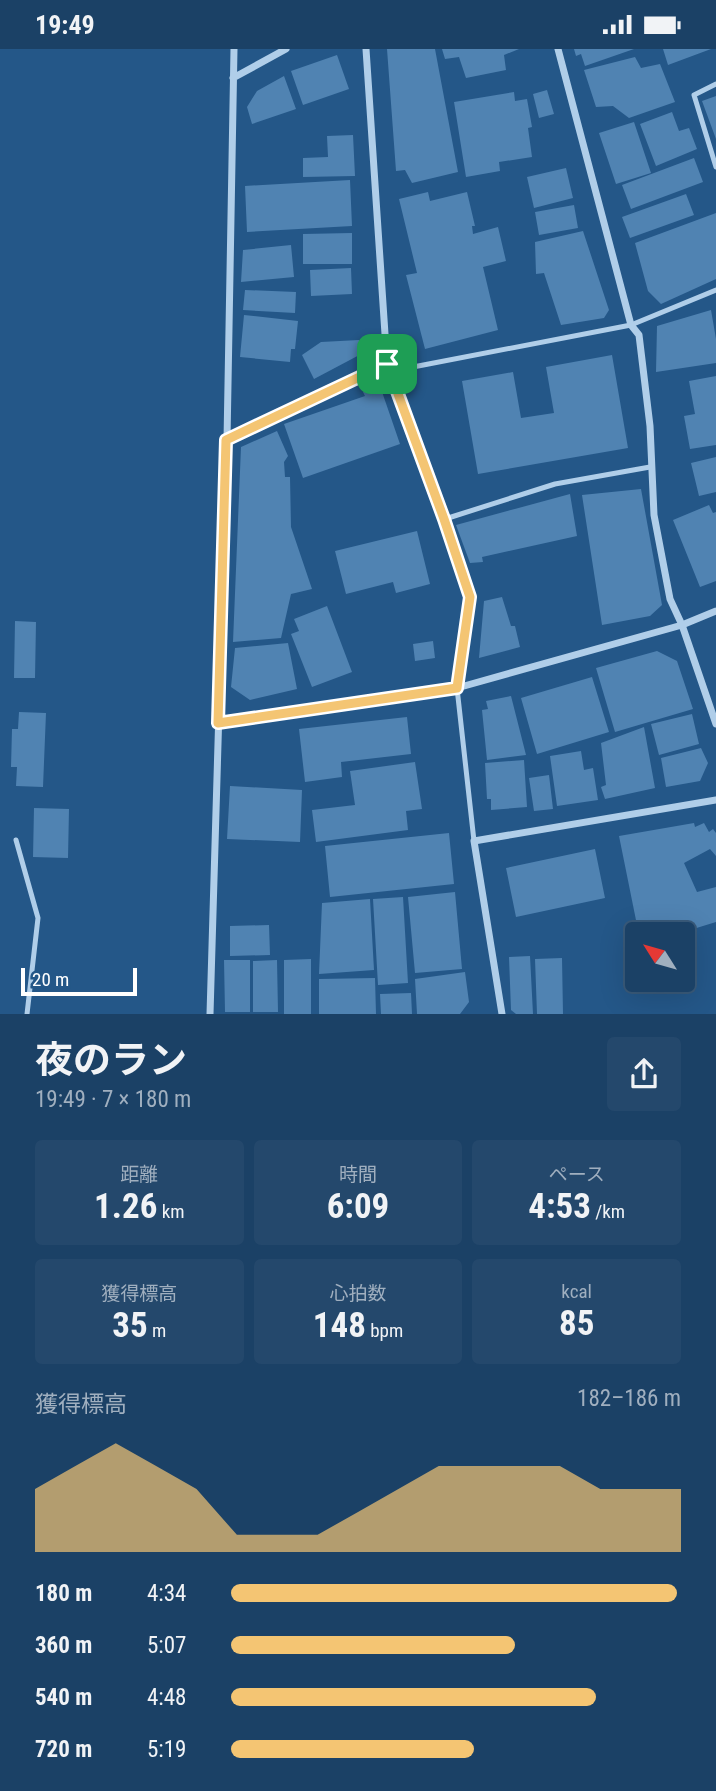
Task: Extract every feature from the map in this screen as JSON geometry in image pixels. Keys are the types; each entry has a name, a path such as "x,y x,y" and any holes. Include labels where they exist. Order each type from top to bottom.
{"street":[{"path":"210,1014 234,49"},
{"path":"233,78 286,49"},
{"path":"366,49 387,364 470,597 457,688"},
{"path":"558,49 631,325 639,335 650,426 654,515 670,599 682,625 716,725"},
{"path":"218,723 457,688 682,625 716,611"},
{"path":"502,1014 474,841 716,800"}],"lane":[{"path":"716,84 694,95 716,167"},
{"path":"226,440 387,364 413,367 631,325 716,290"},
{"path":"444,519 555,484 650,467"},
{"path":"457,688 474,841"},
{"path":"16,840 38,918 27,1014"}],"building":[{"path":"387,49 435,49 458,172 412,183 405,170 396,171"},
{"path":"442,49 519,49 504,55 506,70 466,78 459,57 445,59"},
{"path":"574,49 634,49 585,66 581,54 576,56"},
{"path":"663,49 711,49 668,65"},
{"path":"337,55 349,89 303,105 291,71"},
{"path":"635,57 641,68 660,64 675,102 629,118 613,106 596,107 584,70"},
{"path":"284,76 296,109 252,124 247,107 257,91"},
{"path":"547,90 554,114 539,118 533,94"},
{"path":"514,92 515,101 527,99 532,127 528,128 532,157 499,162 500,171 466,177 454,102"},
{"path":"716,96 716,139 702,101"},
{"path":"672,112 679,131 689,128 697,149 656,166 640,124"},
{"path":"634,122 651,173 616,184 599,133"},
{"path":"353,135 355,176 303,177 303,158 328,157 327,136"},
{"path":"694,158 703,182 631,209 622,185"},
{"path":"566,168 573,198 534,208 527,177"},
{"path":"350,180 352,226 247,232 245,186"},
{"path":"428,192 430,201 467,192 475,226 472,226 473,234 498,227 506,261 483,267 498,330 425,349 406,275 417,273 399,199"},
{"path":"686,194 694,215 630,238 622,217"},
{"path":"574,205 578,228 539,235 535,212"},
{"path":"716,213 716,279 661,304 648,291 635,243"},
{"path":"583,231 609,310 604,318 561,325 544,273 536,274 535,242"},
{"path":"352,233 352,264 303,264 303,234"},
{"path":"291,245 294,277 241,282 243,250"},
{"path":"351,268 352,294 311,296 310,270"},
{"path":"245,290 296,292 295,313 243,310"},
{"path":"711,310 716,339 716,363 656,372 657,326"},
{"path":"244,315 298,321 295,349 291,349 290,362 240,357"},
{"path":"359,340 365,352 314,379 302,355 321,342"},
{"path":"612,355 628,448 478,474 462,381 513,372 521,418 554,413 546,367"},
{"path":"716,376 716,445 690,449 684,416 695,414 689,381"},
{"path":"380,386 400,444 303,478 284,424 365,396 363,392"},
{"path":"277,431 288,456 284,462 285,477 290,477 291,527 312,589 291,594 281,638 233,642 241,447"},
{"path":"716,457 716,492 699,496 691,463"},
{"path":"641,489 662,605 650,616 602,625 582,495"},
{"path":"570,494 577,536 482,557 483,562 470,563 456,525"},
{"path":"709,505 713,513 716,512 716,581 700,587 673,520"},
{"path":"417,531 430,584 396,593 393,582 346,594 335,551"},
{"path":"502,597 511,626 515,626 520,647 479,658 484,601"},
{"path":"327,606 352,672 312,687 291,634 299,631 294,619"},
{"path":"15,621 36,622 35,678 14,678"},
{"path":"433,641 435,658 415,661 413,644"},
{"path":"288,643 297,689 250,700 231,687 235,648"},
{"path":"657,651 677,661 693,709 615,732 596,668"},
{"path":"592,677 609,732 537,754 521,698"},
{"path":"511,696 526,755 487,760 482,710 488,709 486,701"},
{"path":"19,712 46,713 43,787 16,786 17,767 11,767 12,729 18,729"},
{"path":"692,714 699,744 659,755 651,724"},
{"path":"407,717 411,754 341,762 342,777 305,782 299,729"},
{"path":"644,727 655,788 605,799 601,787 606,785 601,743"},
{"path":"701,748 708,763 700,781 666,787 661,758"},
{"path":"581,751 584,770 593,768 598,800 557,806 550,756"},
{"path":"524,760 527,807 491,810 491,799 487,799 485,763"},
{"path":"415,762 422,809 406,811 408,830 316,842 312,810 355,805 350,771"},
{"path":"549,775 553,809 534,811 529,778"},
{"path":"230,786 302,790 300,842 227,839"},
{"path":"34,808 69,809 68,858 33,857"},
{"path":"694,823 695,827 704,823 709,832 713,829 716,833 716,856 710,849 684,863 697,892 716,887 716,922 695,928 695,922 636,922 619,836"},
{"path":"449,833 454,884 330,897 325,846"},
{"path":"595,849 605,898 516,917 506,868"},
{"path":"455,892 462,969 415,973 408,897"},
{"path":"403,897 408,983 378,985 373,899"},
{"path":"370,899 374,970 319,974 322,903"},
{"path":"269,925 270,955 230,956 230,926"},
{"path":"530,956 533,1014 516,1014 511,1010 509,957"},
{"path":"562,958 563,1014 537,1014 535,959"},
{"path":"311,959 311,1014 284,1014 284,960"},
{"path":"224,960 250,960 250,1012 225,1012"},
{"path":"277,960 278,1012 253,1012 253,961"},
{"path":"465,972 469,1002 460,1014 417,1014 415,979"},
{"path":"375,978 376,1014 319,1014 319,979"},
{"path":"411,993 412,1014 381,1014 380,994"}],"route":[{"path":"387,364 470,597 457,688 218,723 226,440 387,364"}]}
